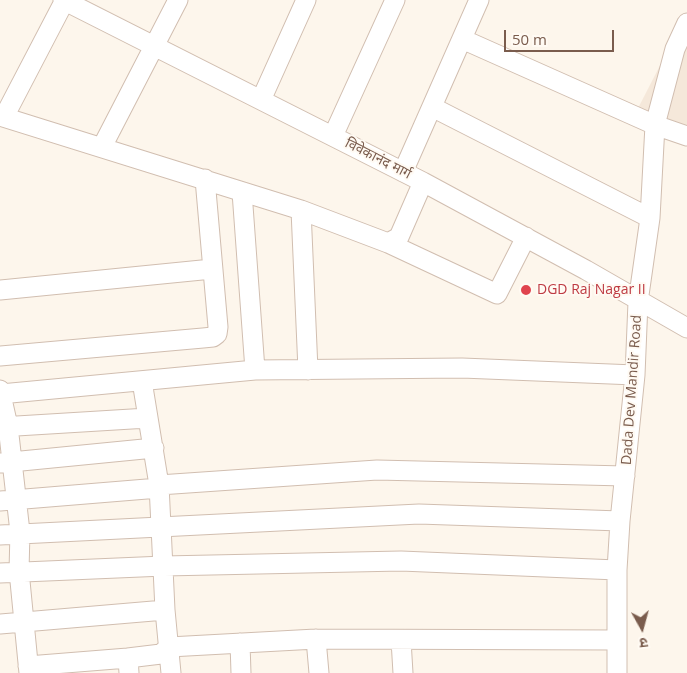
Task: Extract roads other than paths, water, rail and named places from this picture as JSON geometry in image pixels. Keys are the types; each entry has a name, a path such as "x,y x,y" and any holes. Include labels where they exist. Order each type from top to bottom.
{"street":[{"path":"64,0 2,116 301,210 388,243 498,294 526,238"},
{"name":"विवेकानंद मार्ग","path":"64,0 423,182 687,328"},
{"path":"102,147 178,0"},
{"path":"261,100 306,0"},
{"path":"332,136 395,0"},
{"path":"403,172 479,0"},
{"name":"Dada Dev Mandir Road","path":"617,673 617,570 620,521 635,375 638,302 650,218 655,125 675,49 687,23"},
{"path":"462,39 655,125 687,136"},
{"path":"432,107 650,218"},
{"path":"0,356 213,337 217,334 204,179"},
{"path":"388,243 400,237 423,182"},
{"path":"242,192 255,370"},
{"path":"301,210 308,370"},
{"path":"0,290 212,269"},
{"path":"616,640 316,639 169,647 162,654 129,665 28,670 19,571 20,532 8,500 0,393 255,370 462,368 635,375"},
{"path":"142,381 159,487 165,610 172,673"},
{"path":"4,427 148,418"},
{"path":"6,462 154,448"},
{"path":"8,500 377,470 625,476"},
{"path":"0,535 20,532 419,514 620,521"},
{"path":"0,573 164,566 402,561 617,570"},
{"path":"0,624 165,610"},
{"path":"316,639 318,673"},
{"path":"401,640 403,673"},
{"path":"240,643 241,673"}],"place":[{"name":"DGD Raj Nagar II","path":"526,290"}]}
